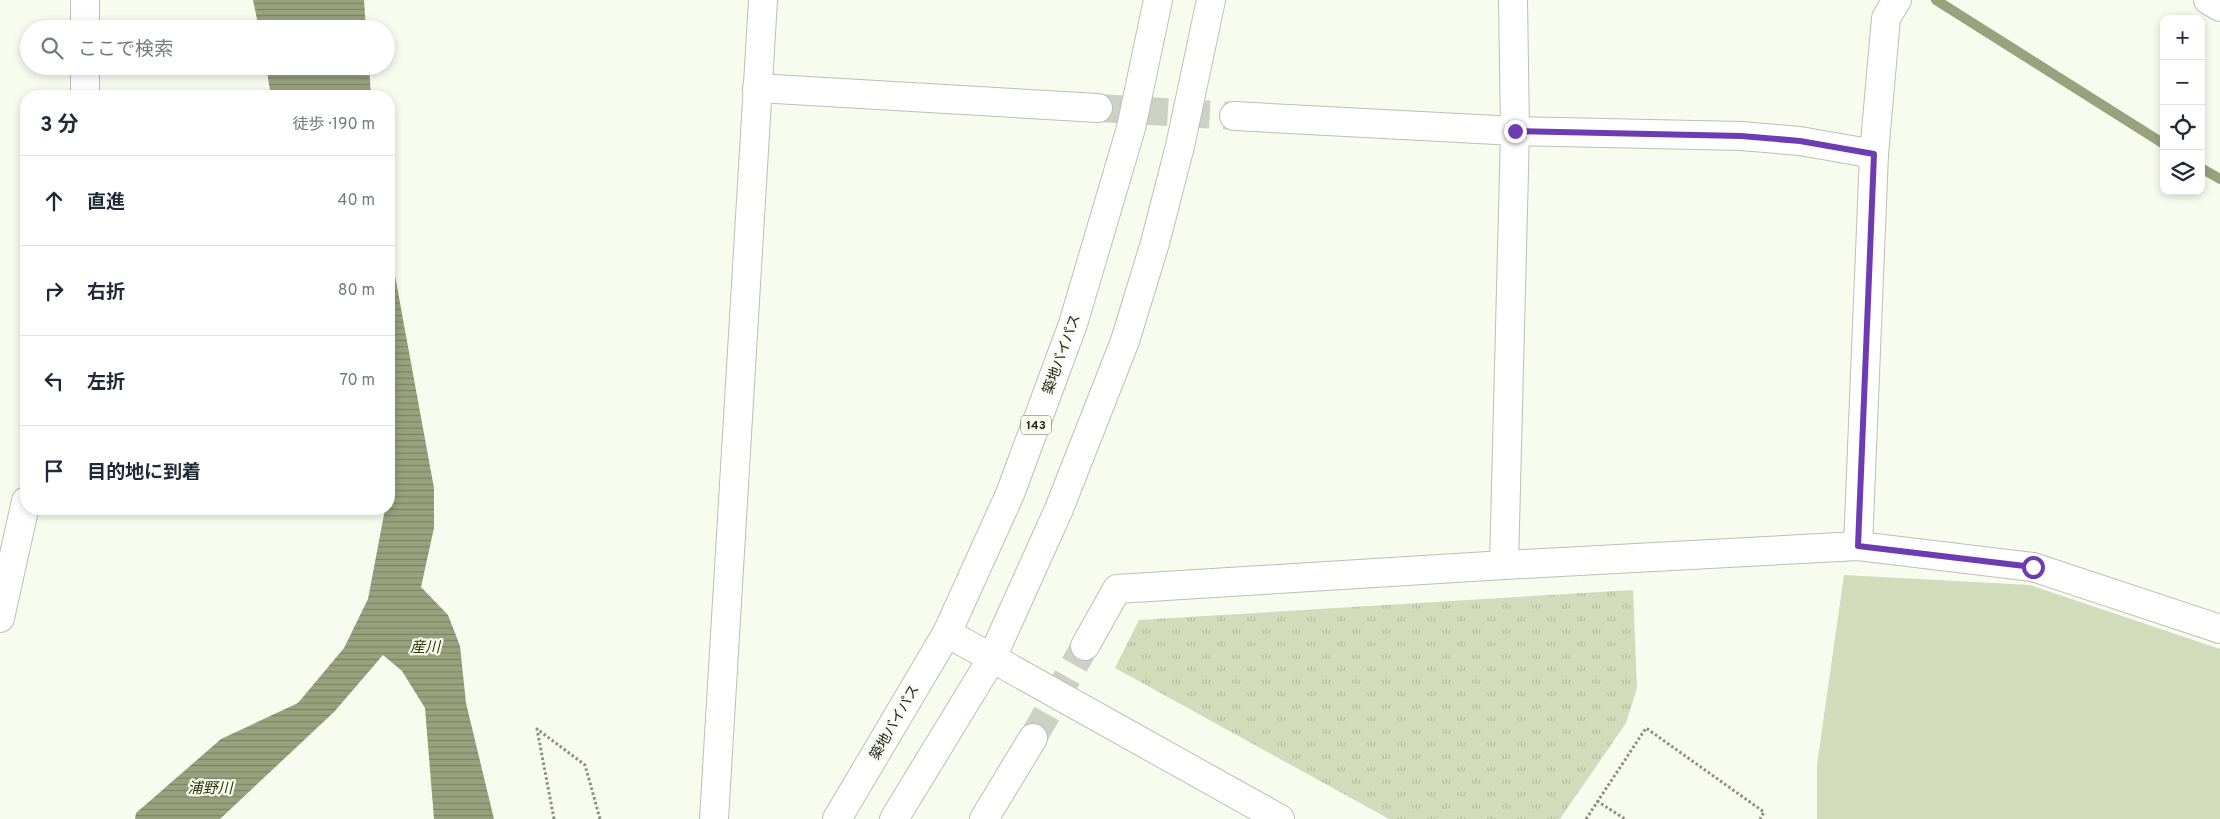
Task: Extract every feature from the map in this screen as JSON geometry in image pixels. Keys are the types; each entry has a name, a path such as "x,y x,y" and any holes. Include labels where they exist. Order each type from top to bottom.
{"main road":[{"path":"85,0 85,20"},
{"path":"714,819 763,0"},
{"name":"築地バイパス","path":"837,819 946,633 1010,494 1074,324 1131,128 1158,0"},
{"path":"894,819 991,660 1059,510 1125,341 1155,243 1180,146 1211,0"},
{"path":"1504,565 1515,131 1513,0"},
{"path":"1858,546 1874,154 1886,18 1897,0"},
{"path":"2208,0 2220,7"},
{"path":"85,75 85,90"},
{"path":"757,88 1098,108"},
{"path":"1234,116 1515,131 1741,136 1800,141 1874,154"},
{"path":"0,618 23,515"},
{"path":"1085,646 1117,589 1504,565 1858,546 2033,567 2220,629"},
{"path":"946,633 991,660 1280,819"},
{"path":"984,819 1033,738"}],"path":[{"path":"1586,819 1646,728 1764,812 1760,819"},
{"path":"554,819 537,729 585,765 600,819"},
{"path":"1597,801 1625,819"}],"green space":[{"path":"1844,575 2030,585 2220,649 2220,819 1817,819 1817,765"},
{"path":"1633,590 1637,688 1626,723 1560,819 1389,819 1115,668 1139,620"}],"water":[{"path":"253,0 364,0 365,20 257,20"},
{"path":"268,75 370,75 371,90 270,90"},
{"name":"浦野川","path":"395,276 434,488 434,528 421,587 448,615 460,646 466,703 494,819 434,819 425,708 402,671 383,655 334,712 220,819 135,819 136,813 221,739 298,703 344,648 368,599 384,515 395,515"}],"waterway":[{"path":"1936,0 2160,141"},
{"path":"2205,170 2220,179"}],"tunnel":[{"path":"1098,108 1234,116"},
{"path":"1033,738 1085,646"}],"route":[{"path":"1515,131 1741,136 1800,141 1874,154 1858,546 2033,567"}],"water label":[{"name":"産川","path":"425,647"}]}
